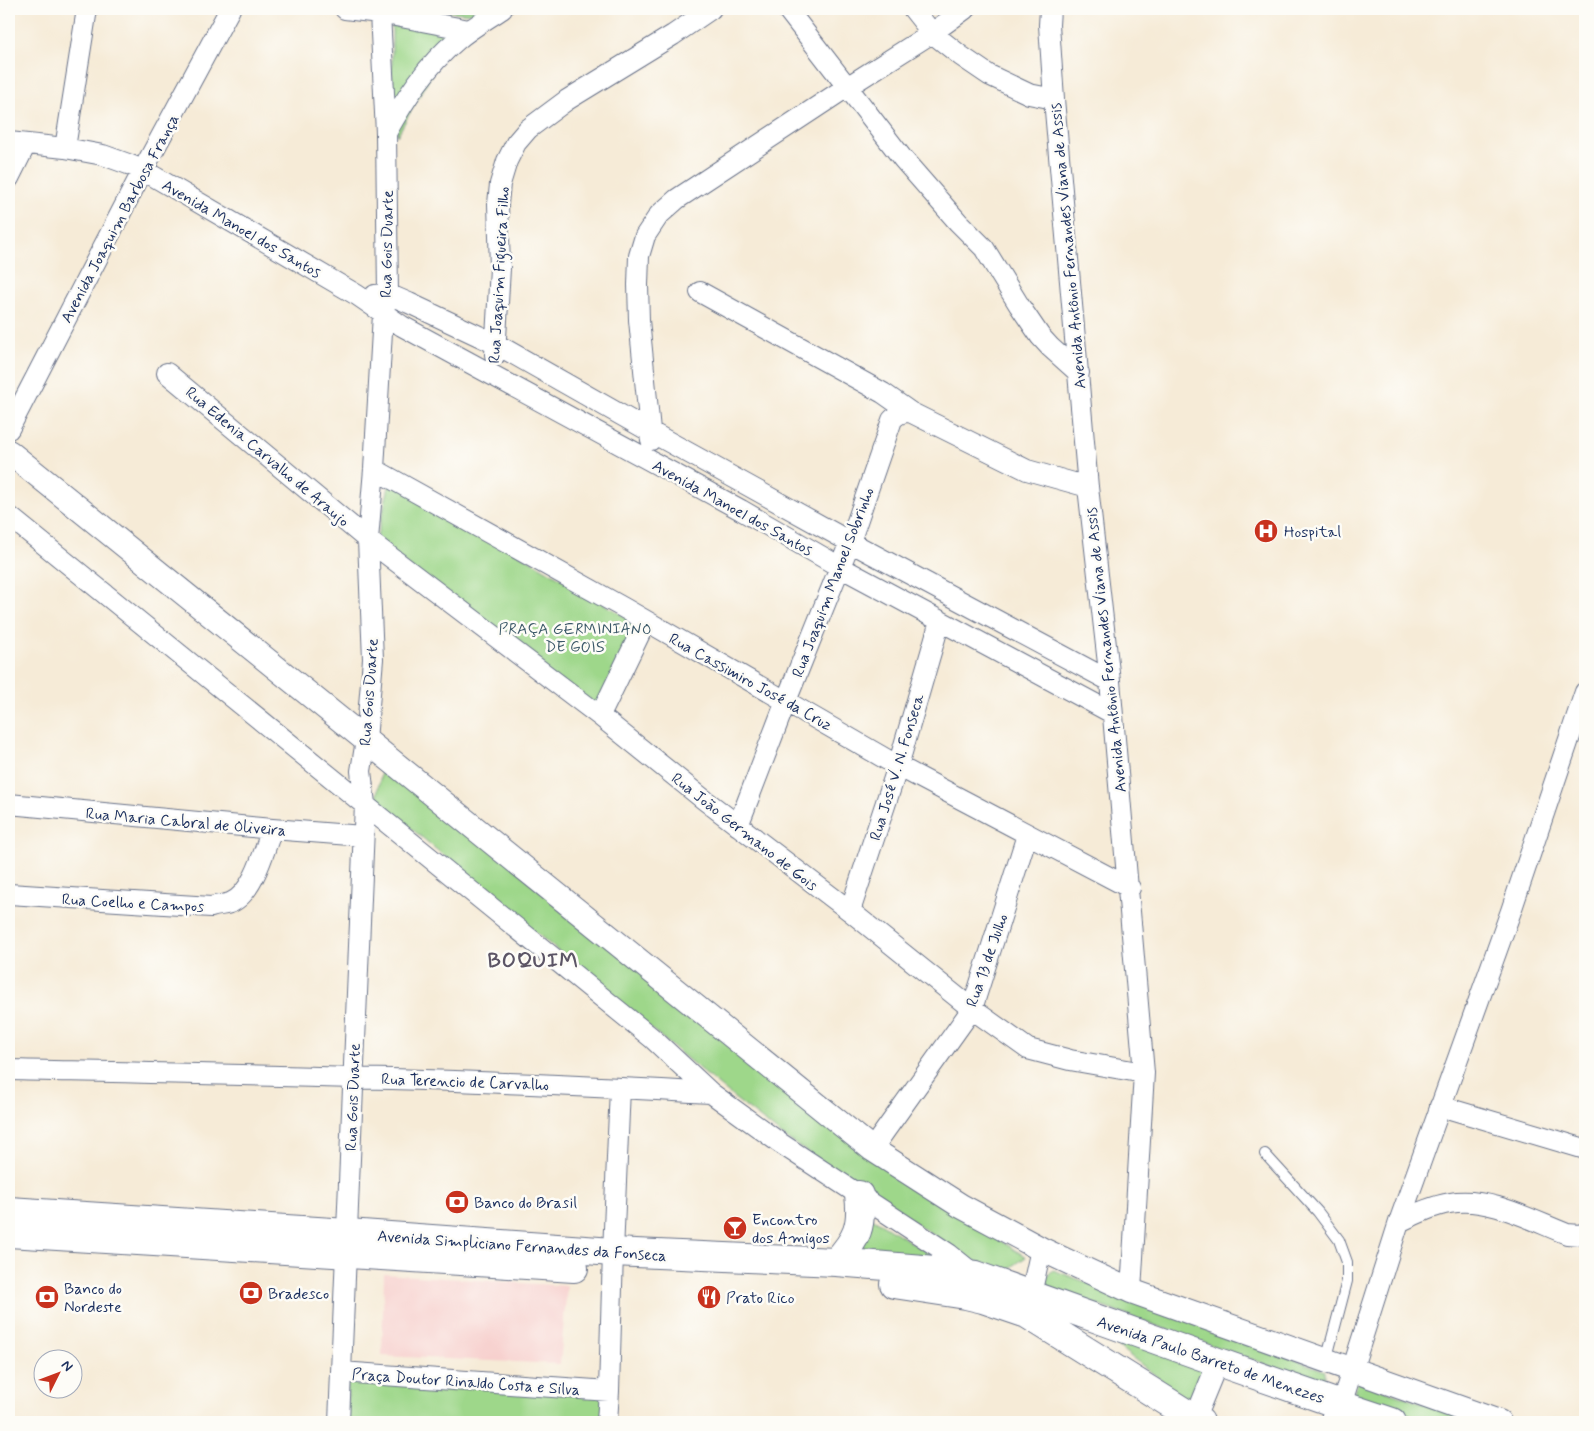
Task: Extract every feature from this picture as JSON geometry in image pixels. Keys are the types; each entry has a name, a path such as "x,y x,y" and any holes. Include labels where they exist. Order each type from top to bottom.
{"main road":[{"path":"836,1262 849,1248 858,1232 861,1213 858,1195"},
{"name":"Avenida Simpliciano Fernandes da Fonseca","path":"9,1211 347,1244"},
{"name":"Avenida Simpliciano Fernandes da Fonseca","path":"9,1233 347,1244 612,1261 861,1280 924,1287 983,1299 1029,1304"},
{"name":"Avenida Simpliciano Fernandes da Fonseca","path":"612,1261 836,1262 935,1270 975,1275 1029,1304"},
{"name":"Avenida Paulo Barreto de Menezes","path":"1029,1304 1063,1307 1218,1362 1338,1413 1392,1422"},
{"name":"Avenida Paulo Barreto de Menezes","path":"1029,1304 1198,1420"}],"street":[{"path":"65,148 87,9"},
{"name":"Avenida Joaquim Barbosa França","path":"9,429 143,170 230,9"},
{"path":"345,9 380,13 469,30"},
{"path":"386,133 410,91 429,68 469,30 502,9"},
{"name":"Rua Joaquim Figueira Filho","path":"493,376 500,268 498,204 500,184 507,161 516,143 528,129 567,100 673,35 711,9"},
{"path":"787,9 903,159 958,222 984,248 1040,336 1079,373"},
{"path":"913,9 932,33 989,75 1029,94 1054,100"},
{"path":"650,460 651,432 639,320 638,284 639,256 645,236 660,215 677,199 932,33 965,9"},
{"name":"Avenida Antônio Fernandes Viana de Assis","path":"1050,9 1049,25 1054,100 1088,487 1110,681 1130,888 1144,1072 1132,1291"},
{"name":"Rua Gois Duarte","path":"341,1372 365,804 361,770 374,659 368,540 383,314 388,294 386,133 380,13"},
{"path":"9,178 17,143"},
{"name":"Avenida Manoel dos Santos","path":"17,143 65,148 103,155 143,170 357,295 383,314 493,376 650,460 840,567 1112,713"},
{"path":"700,292 883,394 901,416 1028,470 1088,487"},
{"name":"Avenida Manoel dos Santos","path":"357,295 388,294 496,344 850,542 1110,681"},
{"name":"Rua Edenia Carvalho de Araujo","path":"166,373 368,540"},
{"name":"Rua Joaquim Manoel Sobrinho","path":"738,826 786,701 901,416"},
{"path":"9,452 872,1149 962,1206 1042,1249 1132,1291 1499,1422"},
{"name":"Rua Cassimiro José da Cruz","path":"374,469 646,621 898,766 1130,888"},
{"path":"9,516 652,1038 711,1093 780,1143 949,1254 975,1275"},
{"name":"Rua João Germano de Gois","path":"368,540 600,716 972,1009 1028,1048 1070,1060 1144,1072"},
{"path":"600,716 646,621"},
{"name":"Rua José V. N. Fonseca","path":"850,911 898,766 940,621"},
{"path":"1338,1413 1400,1222 1511,911 1585,692"},
{"name":"Rua Maria Cabral de Oliveira","path":"9,804 363,836"},
{"name":"Rua Coelho e Campos","path":"9,894 211,907 231,903 242,894 251,882 272,829"},
{"name":"Rua 13 de Julho","path":"872,1149 972,1009 1028,835"},
{"name":"Rua Terencio de Carvalho","path":"9,1070 352,1078 711,1093"},
{"path":"607,1422 610,1390 612,1261 620,1088"},
{"path":"1440,1106 1585,1149"},
{"path":"1400,1222 1433,1207 1467,1201 1490,1204 1567,1234 1580,1235 1585,1233"},
{"path":"1029,1304 1042,1249"},
{"path":"1198,1420 1218,1362"},
{"name":"Praça Doutor Rinaldo Costa e Silva","path":"339,1422 341,1372 610,1390"}],"lane":[{"path":"1265,1154 1318,1212 1339,1240 1347,1262 1347,1281 1326,1361"}],"shaded area":[{"path":"384,1274 567,1286 560,1364 382,1356"}],"green space":[{"path":"412,9 480,9 476,14"},
{"path":"392,26 434,30 453,36 397,136 392,72"},
{"name":"PRAÇA GERMINIANO DE GOIS","path":"391,478 636,623 597,712 376,541"},
{"path":"383,765 983,1230 1026,1257 1007,1270 972,1260 780,1134 733,1097 376,799"},
{"path":"872,1218 938,1259 857,1257"},
{"path":"1053,1270 1325,1371 1322,1384 1049,1288 1047,1278"},
{"path":"1090,1325 1209,1370 1190,1402"},
{"path":"348,1370 604,1385 602,1422 347,1422"},
{"path":"1358,1381 1477,1422 1414,1422 1351,1400"}],"place":[{"name":"Hospital","path":"1266,531"},
{"name":"Banco do Brasil","path":"457,1202"},
{"name":"Encontro dos Amigos","path":"735,1228"},
{"name":"Bradesco","path":"251,1293"},
{"name":"Banco do Nordeste","path":"47,1297"},
{"name":"Prato Rico","path":"709,1297"}],"district":[{"name":"BOQUIM","path":"533,960"}]}
